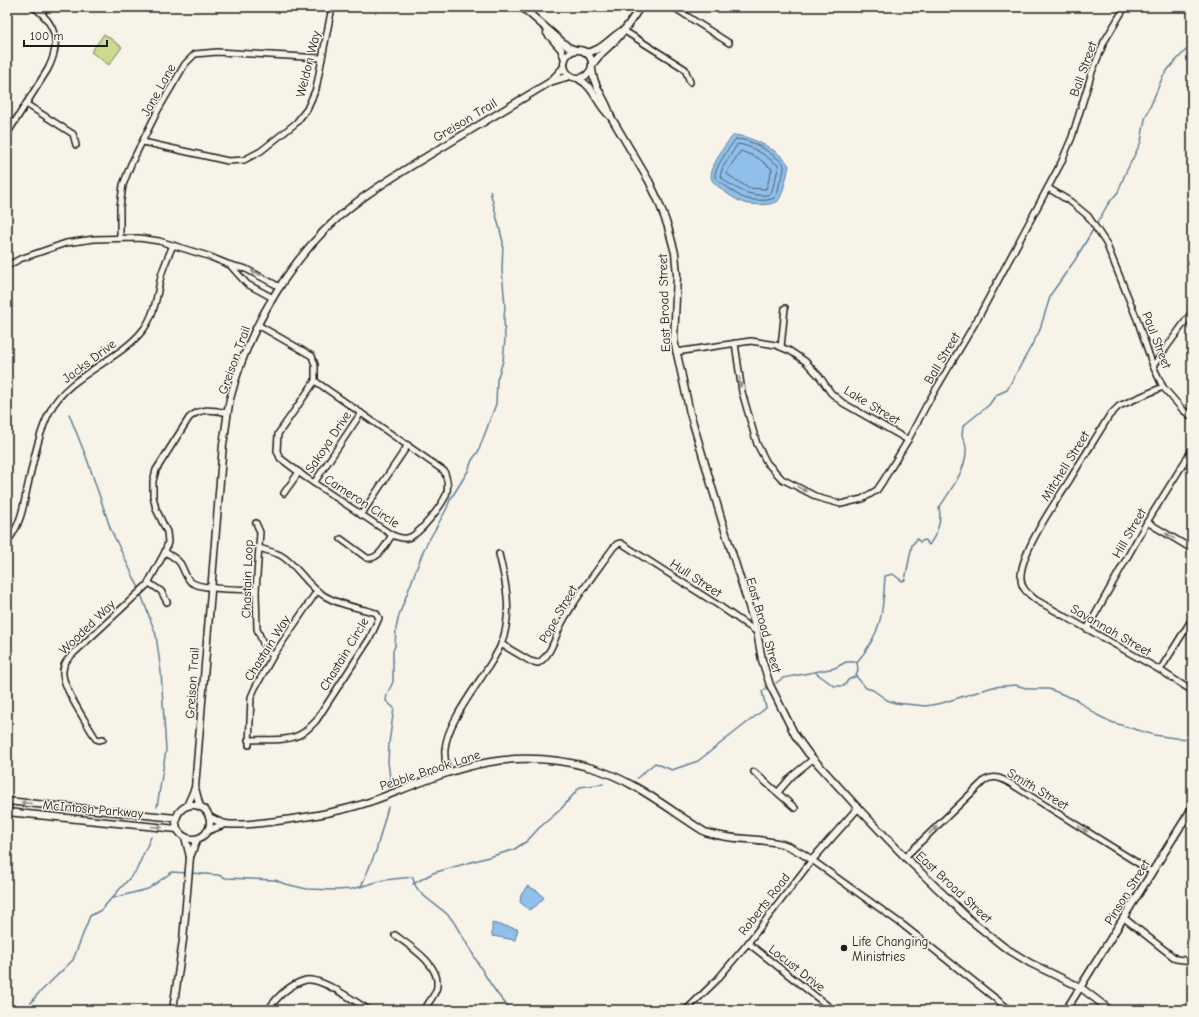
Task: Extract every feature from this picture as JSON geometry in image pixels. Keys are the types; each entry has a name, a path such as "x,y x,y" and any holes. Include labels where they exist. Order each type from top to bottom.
{"street":[{"path":"7,134 48,69 55,51 56,44 51,23 34,7"},
{"path":"42,13 46,7"},
{"name":"Weldon Way","path":"143,142 228,161 244,160 261,151 296,123 307,109 316,89 332,7"},
{"path":"522,7 568,47 585,52 594,52 614,35 624,30"},
{"path":"578,79 586,76 603,52 617,39 633,19 640,7"},
{"path":"673,7 729,43"},
{"name":"Ball Street","path":"735,343 742,392 758,444 767,463 782,479 819,498 841,504 862,499 877,490 908,440 926,406 978,318 1061,164 1072,137 1092,72 1104,42 1125,7"},
{"path":"539,22 561,49 565,59"},
{"path":"624,30 685,69 690,82"},
{"path":"570,76 564,67 565,59 570,52 578,50"},
{"name":"Jane Lane","path":"120,238 120,208 123,185 131,164 158,110 185,64 195,54 217,52 322,58"},
{"name":"East Broad Street","path":"585,52 591,57 592,78 609,110 611,117 649,181 668,227 675,253 677,275 674,340 690,413 757,632 762,660 770,686 796,735 813,759 858,808 905,857 969,918 1004,947 1030,963 1080,987 1110,1010"},
{"name":"Greison Trail","path":"550,82 564,67"},
{"name":"East Broad Street","path":"570,76 589,86 605,112 611,117"},
{"name":"Greison Trail","path":"200,807 195,788 223,444 230,399 239,371 258,325 272,298 303,254 325,230 352,206 387,181 550,82 570,76"},
{"path":"26,104 73,134 76,145"},
{"name":"Paul Street","path":"1048,188 1088,216 1106,243 1115,263 1153,366 1163,387 1183,410 1192,417"},
{"path":"7,266 20,259 66,244 94,239 139,238 159,241 208,256 230,265 246,269 280,286"},
{"name":"Jacks Drive","path":"7,542 18,524 23,511 40,437 51,408 76,382 125,348 144,330 152,313 161,274 173,245"},
{"path":"230,265 247,284 272,298"},
{"path":"781,347 785,308"},
{"path":"1153,366 1192,312"},
{"path":"258,325 312,356 315,366 315,381"},
{"name":"Lake Street","path":"676,352 751,341 763,342 781,347 805,361 820,377 831,393 842,403 908,440"},
{"name":"Cameron Circle","path":"315,381 361,413 444,471 447,478 446,495 424,527 416,535 408,538 400,538 392,535 314,483 280,458 277,451 278,434 315,381"},
{"name":"Mitchell Street","path":"1022,586 1021,572 1023,562 1041,525 1109,416 1119,406 1163,387"},
{"name":"Wooded Way","path":"103,739 96,740 67,689 62,672 64,665 74,653 149,583 165,552 168,542 167,532 156,509 153,496 153,481 156,470 189,418 194,413 202,410 228,412"},
{"name":"Sakoya Drive","path":"314,483 361,413"},
{"path":"361,514 408,445"},
{"name":"Hill Street","path":"1087,629 1147,522 1192,450"},
{"path":"284,493 299,472"},
{"path":"1147,522 1192,549"},
{"name":"Chastain Loop","path":"256,523 260,532 256,590 257,629 265,648 273,656"},
{"path":"341,539 367,558 371,559 378,555 392,535"},
{"name":"Hull Street","path":"621,543 718,605 757,632"},
{"name":"Pope Street","path":"501,644 530,662 538,663 541,661 548,652 562,623 576,600 613,548 617,544 621,543"},
{"name":"Chastain Circle","path":"248,742 286,738 298,735 316,721 370,638 379,618 376,613 332,600 317,590 280,555 259,548"},
{"path":"165,552 180,563 191,582 204,587 256,590"},
{"path":"448,773 445,760 445,748 448,735 457,716 501,644 507,622 508,599 506,580 499,554"},
{"path":"149,583 161,591 167,602"},
{"name":"Savannah Street","path":"1022,586 1023,589 1036,600 1160,670 1192,691"},
{"name":"Chastain Way","path":"248,742 251,698 255,688 273,656 317,590"},
{"path":"1160,670 1192,619"},
{"name":"Pebble Brook Lane","path":"207,831 225,824 271,822 322,814 370,802 448,773 488,762 535,759 564,762 609,774 637,788 705,832 733,839 768,841 783,844 800,852 812,860"},
{"path":"778,792 792,776 813,759"},
{"path":"754,772 795,808"},
{"name":"Smith Street","path":"905,857 985,780 990,777 996,777 1008,782 1152,872"},
{"name":"Greison Trail","path":"187,806 195,788"},
{"name":"McIntosh Parkway","path":"7,801 176,818"},
{"path":"173,1010 183,940 190,857 185,837 177,828 176,818 187,806 196,806 200,807 207,813 209,817 209,827 207,831 198,839 190,857"},
{"name":"Roberts Road","path":"686,1010 716,981 748,943 812,860 858,808"},
{"name":"Pinson Street","path":"1066,1010 1192,808"},
{"name":"McIntosh Parkway","path":"7,812 177,828"},
{"name":"Pebble Brook Lane","path":"209,817 225,824"},
{"path":"185,837 198,839"},
{"path":"812,860 909,930 1010,1010"},
{"path":"1124,918 1176,959 1192,961"},
{"path":"395,935 420,954 429,964 437,978 437,987 424,1010"},
{"name":"Locust Drive","path":"748,943 833,1010"},
{"path":"268,1010 273,1002 288,988 307,980 330,986 369,1010"}],"green space":[{"path":"104,34 122,47 109,65 91,52"}],"water":[{"path":"734,135 748,138 765,145 780,155 789,166 780,198 775,203 756,205 744,203 726,193 712,180 711,175 715,163 727,143"},
{"path":"527,886 538,891 544,898 536,906 529,910 520,902 521,895"},
{"path":"492,923 518,929 515,940 492,936"}],"waterway":[{"path":"1096,225 1108,204 1118,192 1141,142 1145,119 1163,76 1186,50"},
{"path":"391,787 388,762 394,708 386,701 387,694 393,682 393,651 399,615 424,549 450,500 468,471 472,460 478,452 496,404 497,380 503,361 505,306 502,271 503,242 490,191"},
{"path":"776,683 783,678 835,668 846,662 857,662 872,641 880,622 885,576 893,574 902,581 905,580 912,545 917,539 920,542 925,540 929,545 936,532 940,518 939,508 950,492 964,463 966,444 962,436 963,426 989,405 996,395 1007,390 1039,332 1051,294 1075,260 1094,228"},
{"path":"69,414 87,459 111,530 138,586 156,635 161,672 166,750 157,807"},
{"path":"856,676 858,670 857,662"},
{"path":"816,673 834,686 844,686 848,680 856,676 866,688 873,690 887,700 895,703 926,706 942,703 993,687 1015,685 1030,689 1049,689 1077,700 1097,715 1111,722 1154,735 1192,739"},
{"path":"637,778 655,763 672,770 698,761 766,708 762,691 766,689"},
{"path":"413,884 433,873 513,850 527,841 539,828 560,810 580,787 603,784"},
{"path":"361,887 376,851 388,807"},
{"path":"26,1010 36,996 73,960 90,916 101,910 136,871 151,837"},
{"path":"113,898 148,889 172,872 186,873"},
{"path":"190,873 218,875 226,878 275,880 307,889 336,890 352,889 384,880 413,877 414,883 422,894 452,919 490,983 512,1010"}],"place":[{"name":"Life Changing Ministries","path":"844,948"}]}
